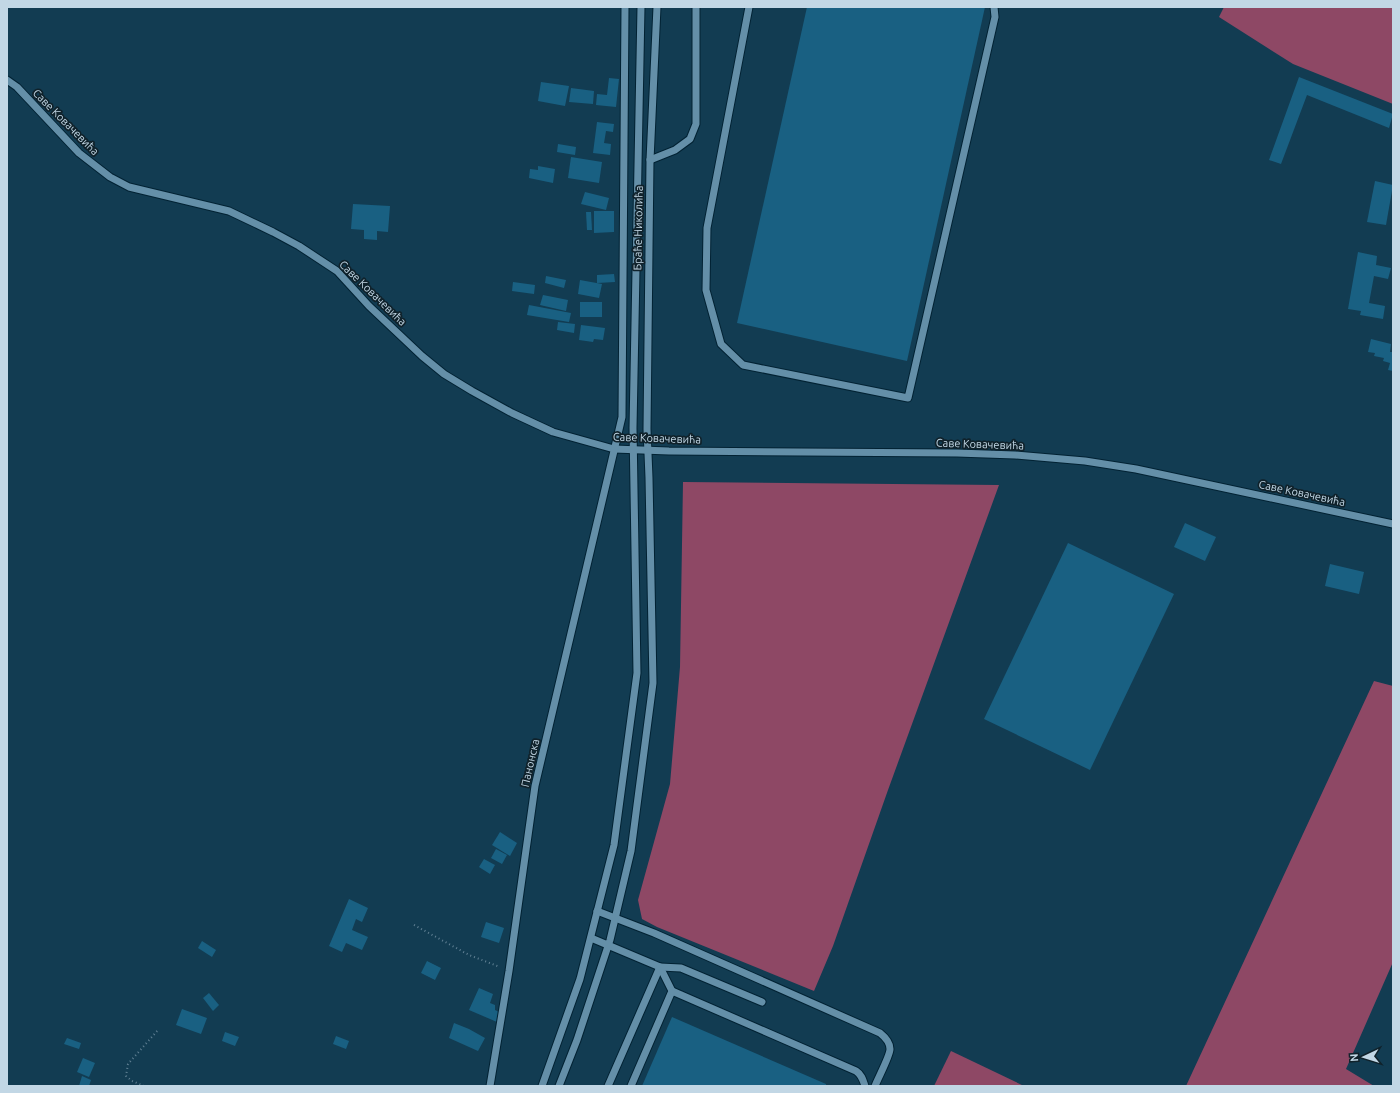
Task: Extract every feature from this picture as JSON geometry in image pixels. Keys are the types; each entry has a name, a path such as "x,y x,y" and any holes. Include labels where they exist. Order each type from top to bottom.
{"street":[{"name":"Панонска","path":"490,1086 510,971 535,786 622,417 625,7"},
{"name":"Браће Николића","path":"542,1086 580,979 614,845 637,673 633,449 641,7"},
{"name":"Браће Николића","path":"559,1086 608,945 631,851 653,683 647,429 650,160 657,7"},
{"path":"650,160 675,150 690,139 696,124 696,7"},
{"path":"750,7 707,228 706,290 721,344 744,365 908,398 995,17 994,7"},
{"name":"Саве Ковачевића","path":"7,80 17,87 79,153 110,176 129,187 229,211 299,246 337,271 370,306 422,356 444,374 512,413 553,432 614,449 957,454 1016,456 1085,461 1136,469 1393,524"},
{"path":"597,911 654,933 880,1033 889,1044 890,1051 875,1086"},
{"path":"591,938 660,967 681,968 762,1002"},
{"path":"660,967 672,991 856,1071 860,1074 865,1086"},
{"path":"608,1086 660,967"},
{"path":"631,1086 672,991"}],"path":[{"path":"414,925 469,955 510,971"},
{"path":"144,1086 132,1081 126,1076 128,1064 158,1030"}],"shaded area":[{"path":"1224,7 1393,7 1393,104 1293,64 1219,17"},
{"path":"683,482 999,485 833,946 814,991 657,927 642,919 638,900 670,784 680,667"},
{"path":"1374,681 1393,686 1393,962 1346,1069 1374,1086 1186,1086"},
{"path":"951,1051 1024,1086 934,1086"}],"building":[{"path":"807,7 985,7 907,361 737,323"},
{"path":"1299,77 1393,114 1389,128 1307,95 1281,164 1269,160"},
{"path":"609,78 619,79 616,107 596,105 597,94 607,95"},
{"path":"541,82 569,86 565,106 538,101"},
{"path":"571,88 594,91 593,104 569,102"},
{"path":"597,122 614,124 613,132 606,131 604,143 611,144 610,155 593,153"},
{"path":"558,144 576,147 575,155 557,152"},
{"path":"571,157 602,162 599,183 568,178"},
{"path":"538,166 555,169 553,183 529,178 530,169 538,170"},
{"path":"1375,181 1393,185 1386,225 1367,222"},
{"path":"585,192 609,198 606,210 581,204"},
{"path":"353,204 390,206 388,232 377,231 377,240 364,239 364,230 351,229"},
{"path":"594,211 614,211 614,232 594,233"},
{"path":"586,212 591,212 592,230 587,230"},
{"path":"1358,252 1377,256 1376,265 1391,268 1388,279 1374,276 1369,303 1385,306 1383,319 1360,315 1361,311 1348,309"},
{"path":"614,274 615,282 597,283 597,275"},
{"path":"546,276 566,280 564,288 545,283"},
{"path":"580,280 602,284 599,298 578,294"},
{"path":"513,282 535,285 534,294 512,291"},
{"path":"543,295 568,300 566,311 540,305"},
{"path":"580,302 602,302 602,317 580,317"},
{"path":"529,305 571,313 569,322 527,315"},
{"path":"558,322 575,324 574,333 557,330"},
{"path":"581,325 605,328 603,340 594,339 593,342 579,340"},
{"path":"1371,339 1391,344 1390,352 1393,352 1393,371 1388,370 1390,363 1383,361 1384,358 1374,356 1375,353 1368,352"},
{"path":"1185,523 1216,537 1205,561 1174,547"},
{"path":"1068,543 1174,594 1090,770 984,719"},
{"path":"1330,564 1364,572 1359,594 1325,586"},
{"path":"500,832 517,843 510,856 492,845"},
{"path":"496,849 507,855 502,864 491,858"},
{"path":"484,859 495,865 490,874 479,867"},
{"path":"349,899 368,908 362,922 356,919 352,930 368,937 362,950 346,943 342,952 329,946"},
{"path":"486,922 504,928 499,943 481,937"},
{"path":"202,941 216,950 212,957 198,948"},
{"path":"427,961 441,968 435,980 421,973"},
{"path":"479,988 493,994 490,1003 495,1005 495,1010 499,1012 497,1022 469,1010"},
{"path":"209,993 219,1005 213,1011 203,998"},
{"path":"182,1009 207,1018 201,1034 176,1025"},
{"path":"672,1017 826,1084 826,1086 642,1086"},
{"path":"454,1023 485,1038 478,1051 449,1038"},
{"path":"225,1032 239,1037 235,1046 222,1041"},
{"path":"336,1036 349,1041 346,1049 333,1044"},
{"path":"67,1038 81,1043 79,1049 64,1044"},
{"path":"83,1058 95,1063 89,1077 77,1072"},
{"path":"82,1076 91,1080 89,1086 79,1086"}]}
